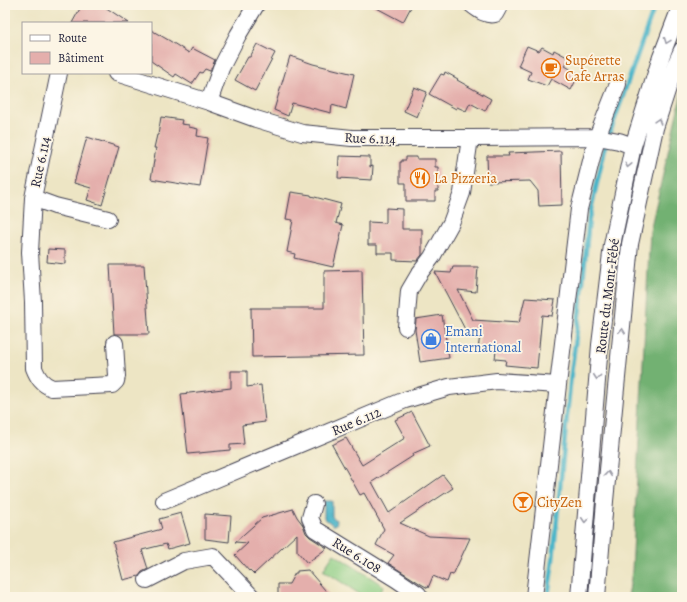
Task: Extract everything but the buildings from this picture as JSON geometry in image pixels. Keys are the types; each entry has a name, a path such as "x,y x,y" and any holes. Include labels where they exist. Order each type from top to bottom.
{"street":[{"path":"209,102 221,68 256,5"},
{"path":"472,5 482,12 490,15 498,9"},
{"name":"Route du Mont-Fébé","path":"579,597 600,345 612,245 633,146 661,57 681,5"},
{"name":"Route du Mont-Fébé","path":"597,597 630,244 655,128 676,63 682,50"},
{"name":"Rue 6.114","path":"59,74 33,198 55,206 108,219"},
{"name":"Rue 6.114","path":"119,74 302,133 352,138 597,137 619,141 633,146"},
{"path":"534,597 579,209 597,137 618,84"},
{"path":"406,327 409,292 451,223 462,193 470,138"},
{"path":"33,198 30,252 33,302 34,368 37,376 46,385 52,388 112,385 116,381 117,376 115,343"},
{"name":"Rue 6.112","path":"164,501 405,400 449,387 498,382 558,385"},
{"name":"Rue 6.108","path":"314,504 310,518 315,529 396,579 420,597"},
{"path":"147,580 184,561 213,556 252,597"}],"green space":[{"path":"682,91 682,597 628,597 632,571 650,231"},
{"path":"334,554 384,586 378,597 364,597 323,570"}],"water":[{"path":"324,501 332,501 332,517 337,522 335,525 324,518"}],"waterway":[{"path":"5,12 9,5"},
{"path":"548,597 589,218 606,144 655,5"}],"place":[{"name":"Supérette Cafe Arras","path":"551,68"},
{"name":"La Pizzeria","path":"420,178"},
{"name":"Emani International","path":"431,339"},
{"name":"CityZen","path":"523,502"}]}
